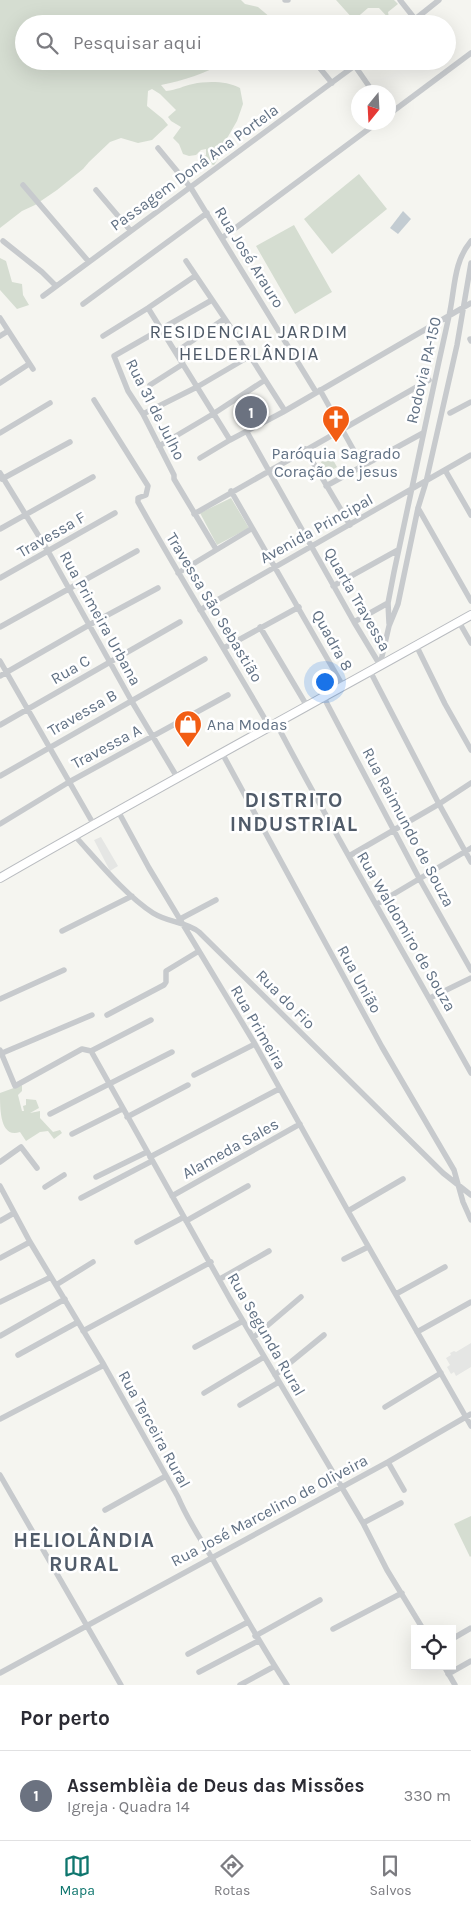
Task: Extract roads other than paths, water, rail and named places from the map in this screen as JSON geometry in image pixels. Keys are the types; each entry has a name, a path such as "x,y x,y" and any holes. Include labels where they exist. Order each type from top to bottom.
{"main road":[{"path":"0,878 323,696 417,647 471,616"}],"street":[{"path":"400,0 412,15"},
{"path":"420,15 439,0"},
{"path":"456,63 471,52"},
{"path":"321,70 332,83"},
{"name":"Passagem Doná Ana Portela","path":"43,296 130,230 191,188 350,70"},
{"path":"358,70 368,85"},
{"path":"396,108 447,70"},
{"path":"222,238 367,130"},
{"name":"Rua José Arauro","path":"158,148 191,188 342,428 362,465"},
{"path":"23,184 89,262"},
{"path":"96,190 130,230"},
{"path":"83,304 207,213"},
{"path":"3,241 42,272 56,286"},
{"name":"Rodovia PA-150","path":"389,626 388,603 398,550 450,314 460,258 471,241"},
{"path":"186,261 285,411"},
{"name":"Rodovia PA-150","path":"380,666 389,626 398,604 418,508 426,482 458,345 471,262"},
{"path":"103,336 195,276"},
{"path":"162,329 212,300"},
{"path":"200,458 471,303"},
{"path":"148,308 230,440"},
{"path":"0,318 31,367 0,383"},
{"path":"176,352 224,319"},
{"name":"Rua 31 de Julho","path":"162,329 114,356 128,391 143,414 194,514 216,549"},
{"path":"0,336 8,331"},
{"path":"143,414 197,387 250,356"},
{"path":"150,385 183,364"},
{"path":"159,446 265,380"},
{"path":"194,514 231,491 429,380"},
{"name":"Travessa São Sebastião","path":"94,400 148,486 146,495 138,498 138,502 200,610 273,724"},
{"path":"450,413 471,402"},
{"path":"0,433 50,403"},
{"name":"Quarta Travessa","path":"247,432 380,666"},
{"path":"326,486 423,433"},
{"path":"1,477 70,442"},
{"path":"305,449 350,525"},
{"name":"Avenida Principal","path":"200,610 471,455"},
{"path":"445,470 470,511"},
{"name":"Rua Primeira Urbana","path":"1,477 27,515 131,700 178,777"},
{"path":"0,529 93,477"},
{"name":"Quadra 8","path":"231,491 343,686"},
{"path":"418,508 471,601"},
{"name":"Travessa F","path":"0,578 115,513"},
{"path":"178,573 252,529"},
{"path":"333,586 398,550"},
{"path":"0,627 137,551"},
{"path":"3,674 158,588"},
{"path":"354,622 388,603"},
{"path":"224,648 299,607"},
{"name":"Rua C","path":"0,725 180,622"},
{"path":"459,622 471,643"},
{"path":"260,627 307,706"},
{"path":"417,647 445,704 471,750"},
{"name":"Travessa B","path":"0,776 205,658"},
{"path":"0,661 3,674 28,709 94,825"},
{"path":"370,671 438,804 468,850 471,862"},
{"name":"Travessa A","path":"0,824 69,782 228,695"},
{"name":"Rua Raimundo de Souza","path":"323,696 419,878 471,970"},
{"name":"Rua Waldomiro de Souza","path":"273,724 377,904 471,1073"},
{"name":"Rua União","path":"222,753 378,1039 454,1170 463,1202 471,1220"},
{"path":"349,856 471,783"},
{"name":"Rua Primeira","path":"118,811 149,868 255,1044 417,1332 468,1415 471,1426"},
{"name":"Rua do Fio","path":"74,835 132,896 155,914 172,922 181,922 199,932 443,1173 471,1194"},
{"path":"377,904 468,850"},
{"path":"62,931 132,896"},
{"path":"181,922 216,900"},
{"path":"107,1015 164,985 166,982 166,971 199,951"},
{"path":"0,999 64,970"},
{"path":"430,998 471,978"},
{"path":"92,1014 1,1053 15,1086 82,1049 91,1051 151,1020"},
{"path":"194,1075 255,1044"},
{"name":"Rua Segunda Rural","path":"91,1051 243,1321 363,1523 387,1570 421,1625"},
{"path":"50,1114 172,1052"},
{"path":"127,1117 188,1085"},
{"path":"81,1198 150,1157 279,1089"},
{"path":"72,1134 122,1109"},
{"name":"Alameda Sales","path":"172,1196 300,1124"},
{"path":"0,1162 21,1146 37,1168"},
{"path":"96,1177 150,1157"},
{"path":"45,1187 64,1175"},
{"path":"348,1211 403,1179"},
{"name":"Rua Terceira Rural","path":"0,1186 30,1242 104,1365 166,1476 186,1516 257,1638 287,1685"},
{"path":"137,1242 248,1186"},
{"path":"0,1221 14,1213"},
{"path":"0,1258 30,1242"},
{"path":"344,1259 368,1247"},
{"path":"220,1279 269,1251"},
{"path":"56,1285 93,1262"},
{"path":"83,1331 211,1262"},
{"path":"396,1294 445,1268"},
{"path":"0,1302 51,1277"},
{"path":"254,1337 301,1297"},
{"path":"0,1336 65,1299"},
{"path":"417,1332 471,1302"},
{"path":"195,1347 243,1321"},
{"path":"18,1355 78,1322"},
{"path":"275,1374 324,1335"},
{"path":"204,1393 264,1357"},
{"path":"0,1419 104,1365"},
{"path":"384,1407 441,1373"},
{"path":"240,1405 279,1382"},
{"name":"Rua José Marcelino de Oliveira","path":"0,1672 468,1415"},
{"path":"385,1462 404,1490"},
{"path":"0,1475 122,1685"},
{"path":"105,1510 166,1476"},
{"path":"363,1523 400,1503"},
{"path":"333,1630 402,1593"},
{"path":"199,1672 320,1600"},
{"path":"188,1654 248,1622"},
{"path":"456,1637 471,1628"},
{"path":"448,1674 471,1661"},
{"path":"240,1685 275,1666"},
{"path":"446,1670 455,1685"}],"place":[{"name":"Assemblèia de Deus das Missões","path":"251,412"},
{"name":"Paróquia Sagrado Coração de jesus","path":"336,443"},
{"name":"Ana Modas","path":"188,748"}],"district":[{"name":"RESIDENCIAL JARDIM HELDERLÂNDIA","path":"249,342"},
{"name":"DISTRITO INDUSTRIAL","path":"294,812"},
{"name":"HELIOLÂNDIA RURAL","path":"84,1552"}]}
